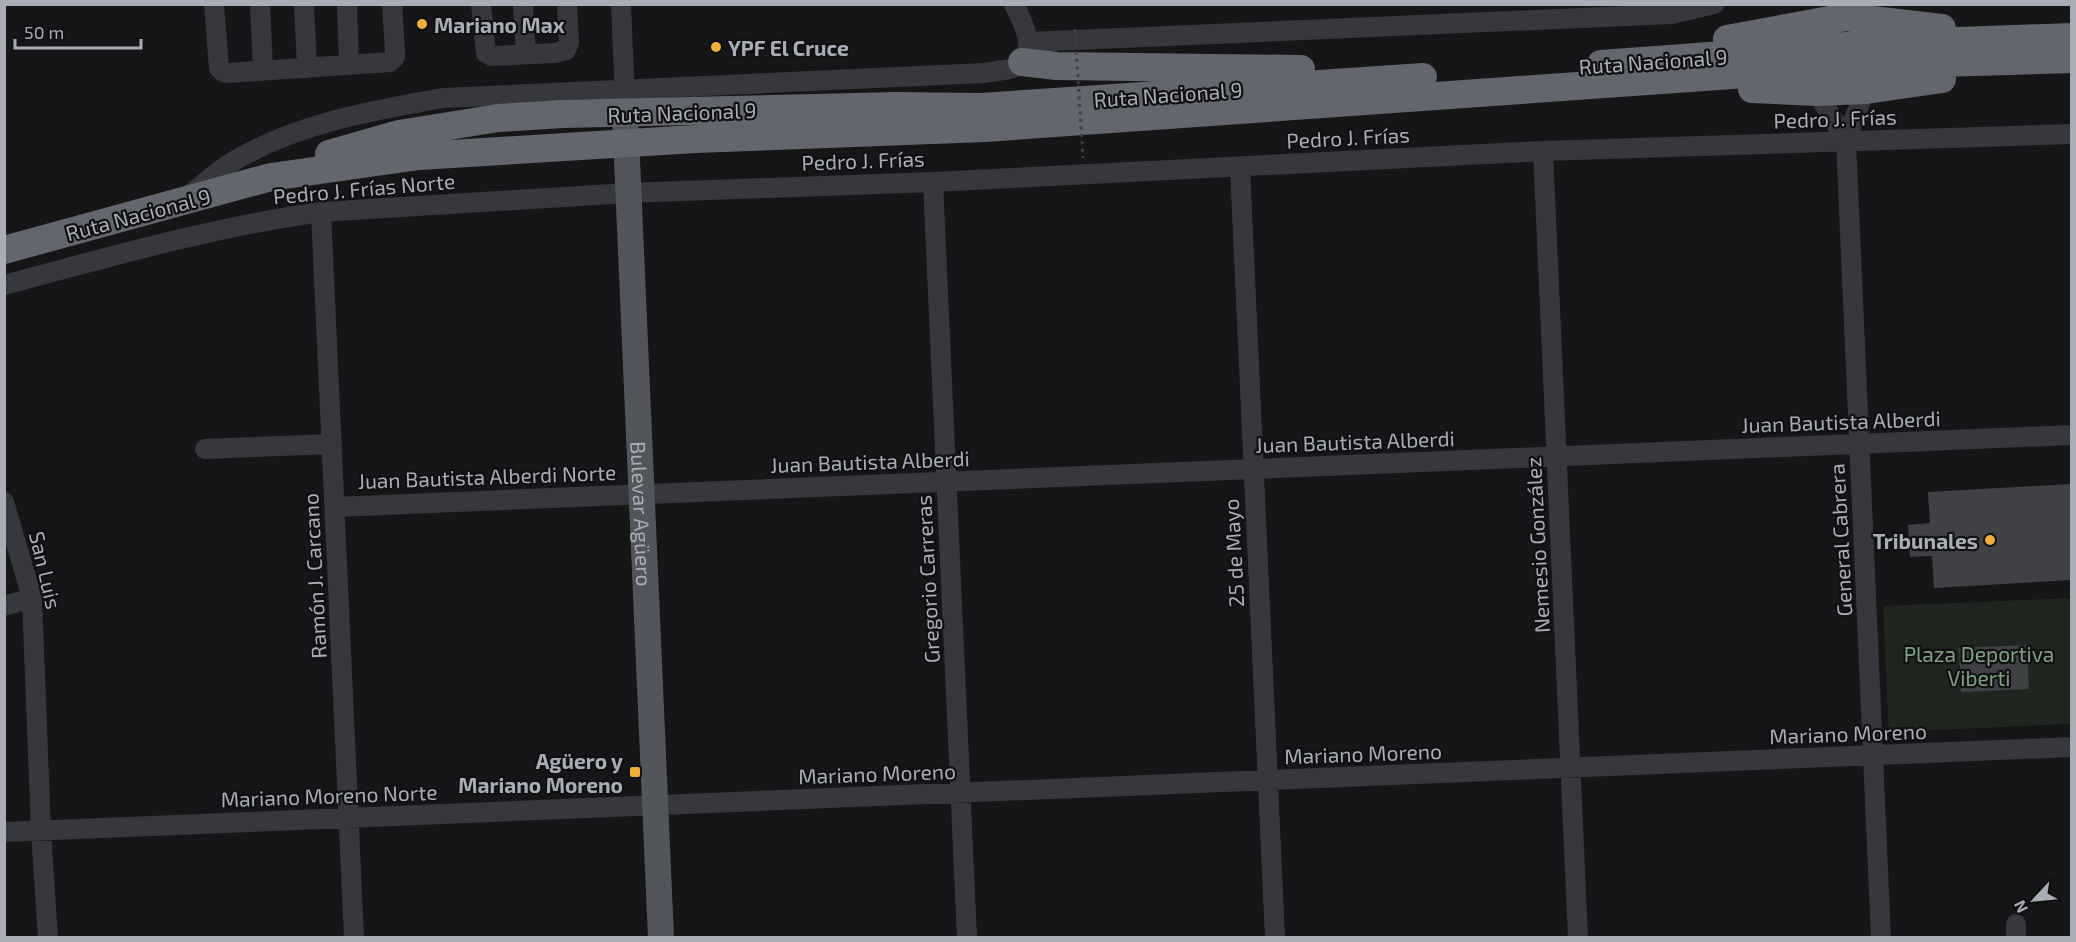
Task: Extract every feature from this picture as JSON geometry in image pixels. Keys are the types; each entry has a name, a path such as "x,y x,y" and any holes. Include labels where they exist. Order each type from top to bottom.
{"highway":[{"path":"1619,63 1810,14 1846,17 1870,45 1991,73 2051,52 2072,37"},
{"name":"Ruta Nacional 9","path":"271,177 322,156 439,126 625,102 981,108 1870,45"},
{"name":"Ruta Nacional 9","path":"4,250 271,177 429,155 627,143 985,128 1658,81 1870,45"},
{"path":"1658,81 1817,92 1870,45 2051,52"},
{"path":"1025,52 1056,66 1351,69 1447,75"}],"main road":[{"name":"Bulevar Agüero","path":"625,102 662,938"}],"street":[{"path":"214,4 219,68 223,72 390,62 395,57 393,4"},
{"path":"260,4 263,70"},
{"path":"304,4 307,68"},
{"path":"347,4 350,65"},
{"path":"481,4 486,53 492,56 555,53 566,50 569,42 567,4"},
{"path":"524,4 526,54"},
{"path":"621,4 625,102"},
{"path":"182,201 228,165 283,137 359,113 443,98 625,102 984,73 1014,67 1025,52 1024,25 1014,4"},
{"path":"1025,52 1672,14 1714,4"},
{"path":"1846,141 1870,45"},
{"path":"1817,92 1846,141"},
{"name":"Pedro J. Frías","path":"628,194 933,182 1543,151 2072,134"},
{"name":"General Cabrera","path":"1846,141 1881,938"},
{"name":"Nemesio González","path":"1543,151 1578,938"},
{"name":"25 de Mayo","path":"1240,167 1275,938"},
{"name":"Gregorio Carreras","path":"933,182 967,938"},
{"name":"Pedro J. Frías Norte","path":"4,285 171,241 321,212 628,194"},
{"name":"Ramón J. Carcano","path":"321,212 354,938"},
{"name":"Juan Bautista Alberdi","path":"641,494 2072,435"},
{"path":"206,449 332,444"},
{"name":"Juan Bautista Alberdi Norte","path":"335,507 641,494"},
{"name":"San Luis","path":"4,502 32,598 48,938"},
{"path":"4,606 32,598"},
{"name":"Mariano Moreno","path":"656,806 2072,747"},
{"name":"Mariano Moreno Norte","path":"4,832 656,806"}],"path":[{"path":"1075,29 1083,158"}],"green space":[{"name":"Plaza Deportiva Viberti","path":"2071,598 2071,724 1889,732 1883,606"}],"building":[{"name":"Tribunales","path":"2072,484 2072,580 1934,588 1932,556 1910,557 1908,525 1930,523 1928,492"},
{"path":"2027,645 2029,689 1961,692 1959,648"}],"place":[{"name":"Mariano Max","path":"422,24"},
{"name":"YPF El Cruce","path":"716,47"},
{"name":"Tribunales","path":"1990,540"},
{"name":"Agüero y Mariano Moreno","path":"635,772"}]}
